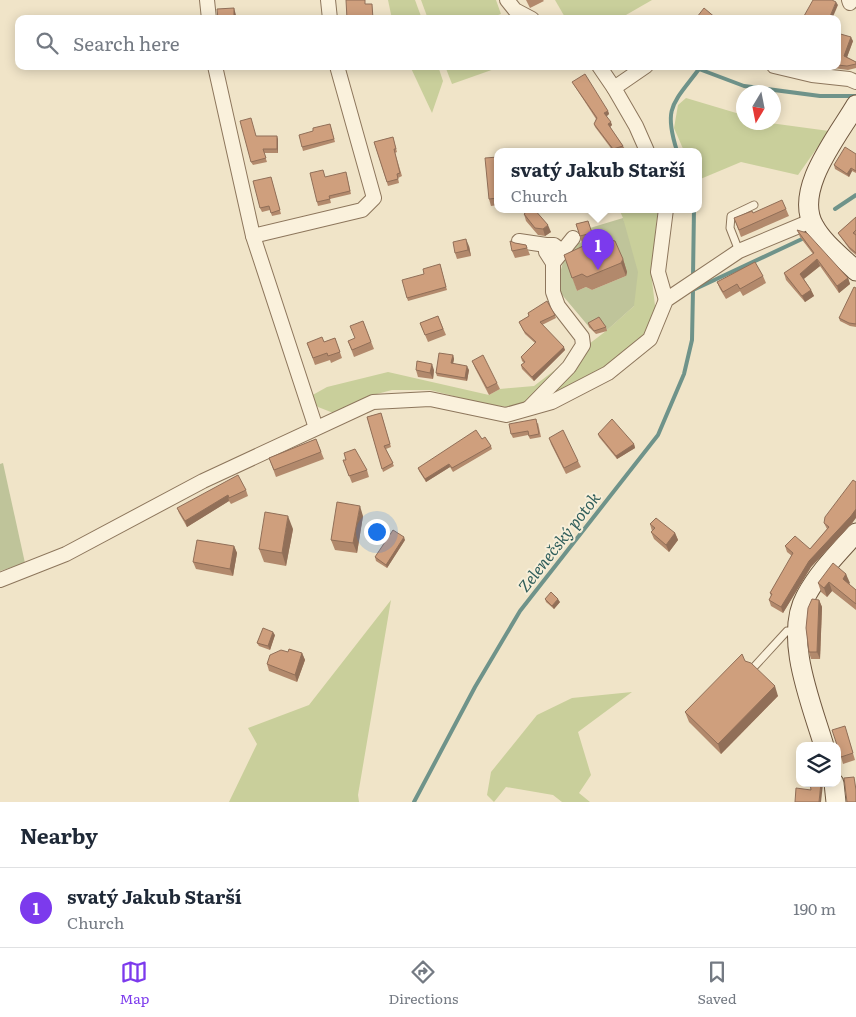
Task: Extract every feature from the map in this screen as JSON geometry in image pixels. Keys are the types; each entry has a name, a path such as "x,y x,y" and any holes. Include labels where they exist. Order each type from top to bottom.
{"street":[{"path":"207,0 209,15"},
{"path":"328,0 330,15"},
{"path":"507,0 515,10 524,15"},
{"path":"216,70 253,236 316,428"},
{"path":"253,236 362,210 374,198 338,70"},
{"path":"602,70 636,126 646,148"},
{"path":"614,88 640,70"},
{"path":"791,70 812,75 850,79 856,82"},
{"path":"856,105 812,182 808,202 811,221 818,233 856,271"},
{"path":"665,213 658,272 666,300"},
{"path":"0,580 66,554 203,481 373,402 430,399 506,415 552,402 608,373 650,340 666,300 738,251 811,221"},
{"path":"553,263 573,238"},
{"path":"519,241 554,245 562,250"},
{"path":"528,409 569,367 583,345 582,337 558,306 553,292 553,263 546,252 546,245"},
{"path":"823,742 802,672 798,631 799,615 806,596 824,570 852,542"},
{"path":"834,787 836,802"}],"lane":[{"path":"738,251 730,228 731,216 754,206"},
{"path":"753,668 787,631 798,631"}],"green space":[{"path":"388,0 415,0 421,15 391,15"},
{"path":"421,0 496,0 501,14 498,15 427,15"},
{"path":"555,0 652,0 626,15 564,15"},
{"path":"412,70 439,70 443,81 432,113"},
{"path":"447,70 492,70 452,84"},
{"path":"686,98 736,113 736,130 781,130 781,124 829,131 798,175 741,162 702,178 702,148 683,148 674,128 678,105"},
{"path":"621,213 658,213 651,272 656,314 647,334 597,374 548,399 508,407 485,404 430,390 392,390 373,395 336,414 318,407 309,397 327,387 388,372 489,395 500,389 534,386 606,331 634,306"},
{"path":"623,218 638,272 634,306 606,331 606,329 590,328 558,290 561,269 566,256 575,245 582,242 590,228","holes":["572,274 626,276 592,290 586,287 577,291"]},
{"path":"3,463 25,563 0,571 0,464"},
{"path":"391,600 358,795 359,802 229,802 257,744 248,728 309,705"},
{"path":"632,692 578,732 591,775 579,793 590,802 562,802 553,795 506,787 494,802 487,795 491,772 537,715 572,698"}],"building":[{"path":"346,0 365,0 365,4 372,4 373,15 347,15"},
{"path":"813,0 832,0 836,2 831,15 805,15"},
{"path":"234,8 234,15 218,15 217,9"},
{"path":"704,8 712,15 699,15"},
{"path":"841,34 851,37 844,56 856,62 856,64 841,65"},
{"path":"585,74 608,111 604,113 611,122 608,124 623,146 612,148 594,124 597,118 572,82"},
{"path":"251,118 256,136 277,136 277,149 263,149 266,158 251,162 240,121"},
{"path":"330,124 334,139 302,147 299,135 313,131 313,128"},
{"path":"393,137 400,173 397,174 398,179 387,182 374,142"},
{"path":"845,147 856,154 856,171 851,168 847,174 834,165"},
{"path":"494,157 494,198 489,199 485,158"},
{"path":"323,170 325,177 346,172 350,191 329,196 330,199 317,202 310,173"},
{"path":"271,177 280,210 271,213 269,206 260,208 253,181"},
{"path":"782,200 786,209 739,230 734,218 752,211 753,213"},
{"path":"538,213 548,225 543,229 535,228 524,214"},
{"path":"856,217 856,230 853,233 856,235 856,253 838,233"},
{"path":"588,221 592,233 580,236 576,224"},
{"path":"797,230 807,233 848,278 837,286 817,259 800,274 811,290 802,296 784,273 814,253"},
{"path":"466,239 468,250 455,253 453,242"},
{"path":"596,240 597,245 611,240 615,241 623,259 621,263 587,277 582,274 572,278 564,255"},
{"path":"510,241 526,245 527,248 512,251"},
{"path":"755,262 763,276 740,289 737,284 723,292 717,282"},
{"path":"440,264 446,287 407,298 402,280 424,274 423,269"},
{"path":"854,287 856,288 856,324 839,318"},
{"path":"547,301 555,315 540,322 564,347 532,377 521,365 525,362 521,357 536,342 524,331 519,322 529,316 528,313"},
{"path":"438,316 443,329 425,335 420,323"},
{"path":"599,317 606,327 594,331 588,323"},
{"path":"363,321 371,342 352,350 348,341 355,338 350,326"},
{"path":"322,337 324,342 335,338 340,352 328,356 327,353 313,358 307,343"},
{"path":"439,353 453,355 451,363 467,366 465,378 436,373"},
{"path":"483,355 497,383 487,388 472,361"},
{"path":"417,361 432,364 430,373 416,370"},
{"path":"381,413 390,444 384,446 393,463 382,469 367,417"},
{"path":"536,419 539,434 529,436 528,431 511,434 509,424"},
{"path":"612,419 634,444 616,456 598,434"},
{"path":"476,430 482,439 485,437 491,446 452,468 449,464 425,479 418,468"},
{"path":"563,430 578,461 564,468 549,438"},
{"path":"316,439 321,452 274,470 269,458"},
{"path":"355,449 367,470 349,476 343,460 346,460 344,453"},
{"path":"238,475 246,490 229,498 228,495 185,521 177,508"},
{"path":"853,480 856,482 856,509 809,561 781,607 769,600 772,594 770,593 793,553 785,546 795,536 810,549 829,527 824,523 825,517"},
{"path":"337,502 360,506 353,543 331,540"},
{"path":"265,512 288,516 282,553 259,549"},
{"path":"656,518 675,533 666,545 651,532 655,528 650,524"},
{"path":"393,530 404,537 386,565 375,557"},
{"path":"197,540 234,546 230,569 193,562"},
{"path":"833,563 846,574 843,579 856,590 856,604 829,582 824,588 818,583"},
{"path":"551,592 558,599 552,606 545,599"},
{"path":"812,599 819,600 817,652 809,652 806,628 808,608"},
{"path":"263,628 273,632 268,646 257,643"},
{"path":"289,649 302,653 295,675 267,664 270,655 281,650 288,652"},
{"path":"742,654 745,661 751,663 775,686 718,744 685,712"},
{"path":"845,726 853,753 841,757 841,742 836,742 832,730"},
{"path":"854,777 856,802 847,802 844,778"},
{"path":"811,787 821,787 819,802 795,802 796,788 811,790"}],"waterway":[{"name":"Zelenečský potok","path":"676,148 671,125 673,107 698,70"},
{"name":"Zelenečský potok","path":"702,70 744,86 820,96 856,96"},
{"name":"Zelenečský potok","path":"835,209 856,195"},
{"name":"Zelenečský potok","path":"693,276 694,213"},
{"name":"Zelenečský potok","path":"414,802 475,687 520,611 658,435 684,374 692,340 693,290 802,239"}],"place":[{"name":"svatý Jakub Starší","path":"598,270"}]}
